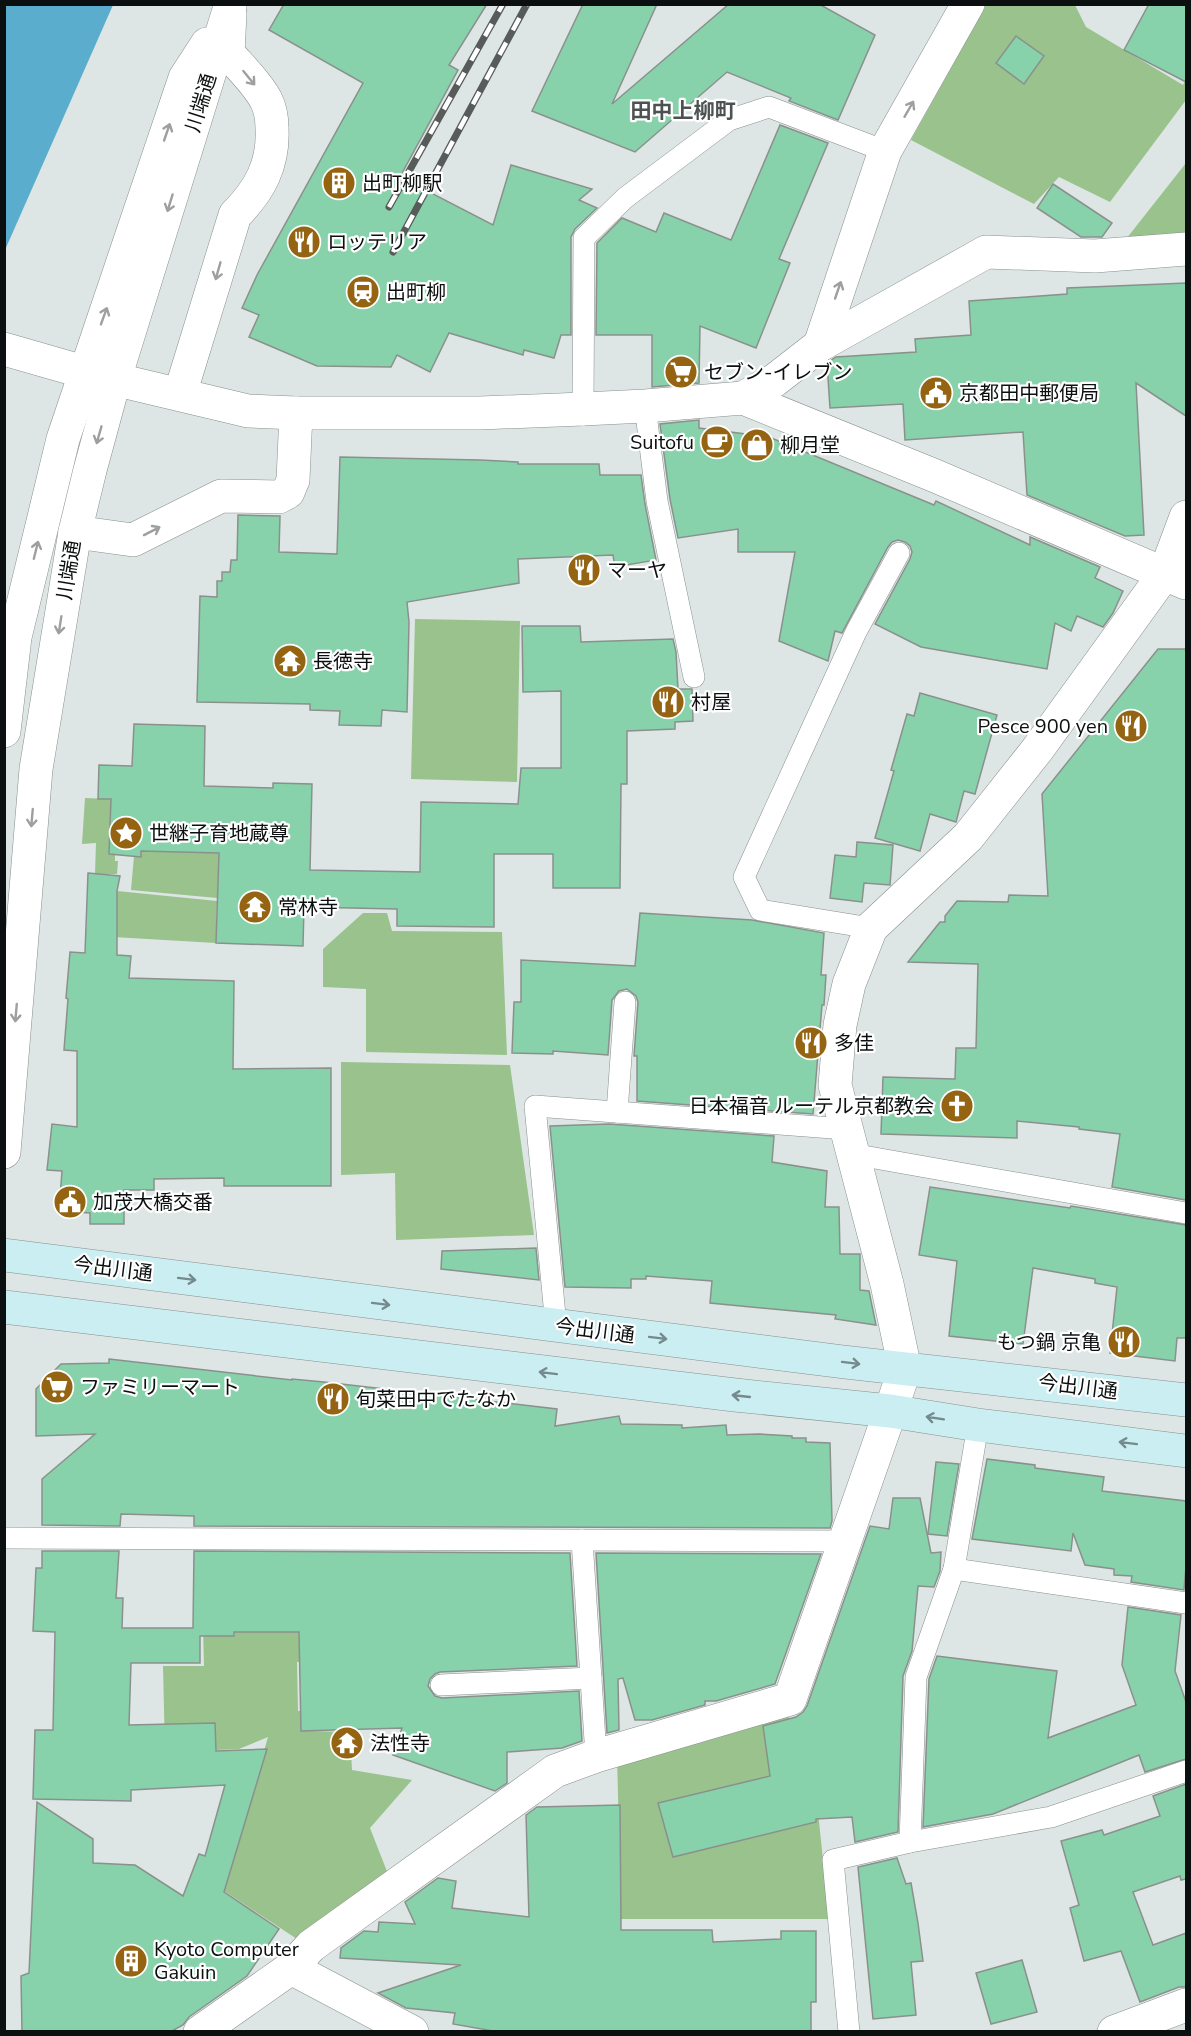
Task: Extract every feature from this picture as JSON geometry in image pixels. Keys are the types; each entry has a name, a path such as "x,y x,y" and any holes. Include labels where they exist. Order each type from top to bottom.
{"main road":[{"name":"今出川通","path":"4,1255 905,1369 1186,1400"},
{"path":"4,1307 735,1395 890,1411 978,1425 1186,1451"}],"street":[{"path":"820,345 885,151 968,4"},
{"path":"180,394 235,215 250,200 262,182 269,164 273,143 272,122 267,102 228,53 231,6"},
{"name":"川端通","path":"4,731 15,638 63,439 100,375 231,6"},
{"path":"4,349 248,411 480,413 645,406 743,398 776,380 820,345 986,252 1095,256 1186,249"},
{"name":"川端通","path":"4,1152 36,769 75,532 90,470 100,375"},
{"path":"743,398 955,484 1176,578"},
{"path":"75,532 133,540 221,496 279,497 288,492 293,480 296,413"},
{"path":"200,2031 291,1968 311,1946 555,1771 596,1756 790,1699 905,1369 887,1284 836,1085 840,1025 849,984 871,928 968,837 1176,578 1186,517"},
{"path":"291,1968 412,2031"},
{"path":"1114,2031 1173,2017"}],"lane":[{"path":"583,409 584,238 625,198 729,120 769,108 885,151"},
{"path":"645,406 657,501 694,677"},
{"path":"871,928 760,910 744,877 856,633 899,553"},
{"path":"617,1112 625,1002"},
{"path":"556,1326 535,1106 617,1112 849,1142 1186,1213"},
{"path":"910,1842 916,1677 954,1569 978,1425"},
{"path":"4,1538 845,1541"},
{"path":"582,1540 596,1756"},
{"path":"954,1569 1186,1603"},
{"path":"441,1685 591,1678"},
{"path":"849,2031 833,1860 910,1842 1051,1817 1186,1772"}],"green space":[{"path":"986,5 1075,5 1086,27 1183,85 1186,79 1186,100 1110,202 1059,177 1034,204 911,140"},
{"path":"1186,163 1186,234 1119,248"},
{"path":"415,619 520,621 517,782 411,779"},
{"path":"85,798 111,799 109,855 115,855 115,861 118,861 117,874 95,874 96,843 82,844"},
{"path":"143,801 234,853 219,864 217,898 131,890"},
{"path":"117,891 217,901 216,943 96,936"},
{"path":"363,913 387,913 392,931 502,932 507,1055 366,1052 366,989 323,987 323,949"},
{"path":"341,1062 510,1065 534,1235 396,1240 395,1173 341,1175"},
{"path":"330,1620 308,1661 297,1662 298,1711 309,1711 310,1731 350,1732 352,1770 412,1780 370,1828 388,1874 300,1941 224,1891 268,1737 239,1749 165,1752 163,1666 204,1666 203,1627"},
{"path":"786,1704 797,1755 812,1753 829,1919 621,1919 617,1754"}],"water":[{"path":"4,5 113,5 5,250"}],"building":[{"path":"284,4 487,4 449,65 458,70 400,177 493,225 511,165 592,189 579,200 597,208 575,229 571,237 571,335 561,335 554,358 524,350 523,355 449,333 430,372 397,355 391,367 317,366 249,337 259,315 242,308 257,275 363,83 269,30"},
{"path":"583,4 657,4 612,104 729,4 819,4 875,35 838,120 789,101 791,98 727,72 635,152 532,111"},
{"path":"1149,4 1186,4 1186,82 1124,50"},
{"path":"1016,36 1044,56 1024,84 996,63"},
{"path":"780,125 828,143 779,259 790,263 756,348 700,326 699,383 652,387 652,335 596,335 597,243 622,218 656,232 664,213 731,240"},
{"path":"1053,184 1112,223 1102,237 1081,237 1037,208"},
{"path":"1186,283 1186,416 1136,383 1144,535 1125,536 1027,495 1023,432 905,440 903,404 830,408 827,363 836,357 916,352 915,339 971,335 969,301 1067,294 1067,288"},
{"path":"699,420 699,428 769,437 934,505 936,501 1030,545 1030,537 1100,567 1095,578 1123,591 1113,613 1103,627 1077,616 1071,631 1055,623 1047,669 921,647 875,624 912,552 910,546 898,540 892,542 888,547 842,633 835,631 828,661 779,641 795,552 738,552 738,529 678,538 670,499 660,424"},
{"path":"340,457 480,460 518,462 518,464 599,464 600,475 641,475 656,560 615,567 613,555 518,559 519,583 407,602 409,622 407,712 382,710 381,726 339,725 340,711 310,710 310,704 197,702 200,596 217,597 217,581 222,581 222,572 230,572 231,560 237,560 238,515 280,516 279,552 337,554"},
{"path":"522,626 580,626 581,642 673,639 678,689 692,689 693,721 675,722 675,729 627,731 627,784 621,784 620,888 553,888 553,854 494,854 494,927 397,926 397,909 304,907 303,946 216,943 219,853 141,851 141,857 109,854 111,799 98,799 99,765 132,766 134,724 205,726 204,786 273,788 273,783 312,784 310,870 420,872 421,802 518,804 521,768 561,768 561,691 523,692"},
{"path":"1158,649 1186,649 1186,1200 1112,1187 1120,1134 1079,1129 1079,1127 1017,1121 1017,1138 881,1134 883,1077 955,1079 956,1048 976,1048 978,964 908,962 940,922 945,922 945,916 957,901 1008,902 1009,895 1048,896 1042,794"},
{"path":"920,693 997,715 975,794 964,791 956,822 930,814 920,851 875,838 907,714 914,716"},
{"path":"857,842 893,845 890,885 864,883 862,902 830,898 835,855 856,857"},
{"path":"88,873 120,876 117,891 117,955 131,956 129,978 234,981 233,1069 331,1068 331,1186 224,1186 224,1178 154,1179 154,1190 124,1190 124,1224 90,1224 90,1213 59,1211 62,1171 47,1170 52,1124 77,1127 77,1051 64,1050 68,999 66,998 70,952 85,953"},
{"path":"640,913 752,920 824,933 821,975 826,975 813,1114 637,1101 637,1056 634,1056 638,1002 636,996 627,989 619,991 612,1000 608,1055 553,1051 553,1054 512,1053 514,1002 521,1002 521,960 635,966"},
{"path":"609,1124 774,1136 772,1162 827,1171 825,1207 839,1207 840,1254 860,1254 860,1290 869,1291 876,1325 835,1319 836,1315 710,1303 712,1281 646,1276 646,1279 631,1279 631,1288 565,1287 550,1126"},
{"path":"930,1187 1070,1208 1071,1206 1186,1225 1186,1338 1177,1338 1175,1361 1110,1353 1117,1287 1095,1283 1095,1279 1033,1268 1023,1344 949,1336 957,1261 919,1255"},
{"path":"536,1248 539,1280 441,1269 442,1251"},
{"path":"109,1359 557,1409 555,1426 619,1416 621,1424 682,1425 682,1428 726,1425 727,1435 792,1436 792,1438 806,1438 806,1442 830,1443 832,1521 830,1528 194,1526 194,1516 121,1514 120,1526 42,1525 42,1479 95,1434 36,1436 36,1389 61,1364 109,1363"},
{"path":"987,1459 1104,1477 1102,1491 1186,1501 1184,1590 1131,1582 1132,1576 1114,1575 1114,1569 1085,1565 1073,1533 1071,1551 972,1539"},
{"path":"936,1462 959,1464 947,1536 928,1534"},
{"path":"893,1498 920,1498 931,1553 941,1552 940,1571 934,1587 918,1586 912,1651 903,1676 898,1832 855,1842 852,1817 816,1819 816,1822 673,1857 658,1803 770,1776 763,1726 796,1717 807,1706 870,1526 889,1529"},
{"path":"42,1551 119,1551 116,1598 123,1598 122,1628 193,1628 194,1551 570,1553 577,1666 440,1672 430,1679 428,1686 435,1696 442,1698 579,1691 582,1741 562,1748 507,1752 507,1783 495,1791 393,1755 402,1728 301,1731 299,1632 234,1632 234,1636 200,1636 200,1663 131,1663 129,1725 215,1723 216,1751 267,1749 224,1892 279,1929 247,1976 172,2031 22,2031 21,1976 29,1973 37,1802 93,1839 93,1863 135,1865 183,1896 199,1854 205,1856 225,1785 131,1790 131,1801 33,1799 35,1730 53,1730 55,1632 33,1631 36,1568 42,1568"},
{"path":"596,1553 821,1554 775,1684 716,1701 705,1701 705,1705 652,1720 635,1720 623,1678 618,1679 619,1730 607,1733"},
{"path":"1128,1607 1181,1615 1175,1671 1186,1702 1186,1759 1145,1772 1139,1755 993,1814 923,1827 929,1679 937,1656 1057,1671 1048,1738 1136,1705 1122,1665"},
{"path":"1186,1784 1186,1879 1181,1880 1180,1876 1133,1892 1153,1945 1186,1933 1186,1987 1179,1987 1140,2002 1121,1951 1084,1961 1070,1908 1079,1905 1061,1841 1102,1830 1104,1835 1160,1816 1153,1796"},
{"path":"620,1805 621,1930 712,1930 713,1942 781,1939 781,1931 816,1931 816,2002 811,2002 811,2031 493,2031 453,2024 455,2013 406,2008 378,1993 461,1965 340,1958 341,1948 364,1931 378,1932 379,1922 415,1924 405,1902 438,1878 456,1881 452,1908 529,1917 526,1815 537,1807"},
{"path":"897,1858 906,1884 911,1883 923,1961 911,1962 916,2015 873,2019 858,1867"},
{"path":"1022,1960 1037,2012 991,2024 976,1973"}],"railway":[{"path":"389,207 503,4"},
{"path":"393,252 527,4"}],"place":[{"name":"出町柳駅","path":"339,183"},
{"name":"ロッテリア","path":"304,242"},
{"name":"出町柳","path":"363,292"},
{"name":"セブン-イレブン","path":"681,372"},
{"name":"京都田中郵便局","path":"936,393"},
{"name":"Suitofu","path":"717,442"},
{"name":"柳月堂","path":"757,445"},
{"name":"マーヤ","path":"584,570"},
{"name":"長徳寺","path":"290,661"},
{"name":"村屋","path":"668,702"},
{"name":"Pesce 900 yen","path":"1131,726"},
{"name":"世継子育地蔵尊","path":"126,833"},
{"name":"常林寺","path":"255,907"},
{"name":"多佳","path":"811,1043"},
{"name":"日本福音 ルーテル京都教会","path":"957,1106"},
{"name":"加茂大橋交番","path":"70,1202"},
{"name":"もつ鍋 京亀","path":"1124,1342"},
{"name":"ファミリーマート","path":"57,1387"},
{"name":"旬菜田中でたなか","path":"333,1399"},
{"name":"法性寺","path":"347,1743"},
{"name":"Kyoto Computer Gakuin","path":"131,1961"}],"district":[{"name":"田中上柳町","path":"683,111"}]}
